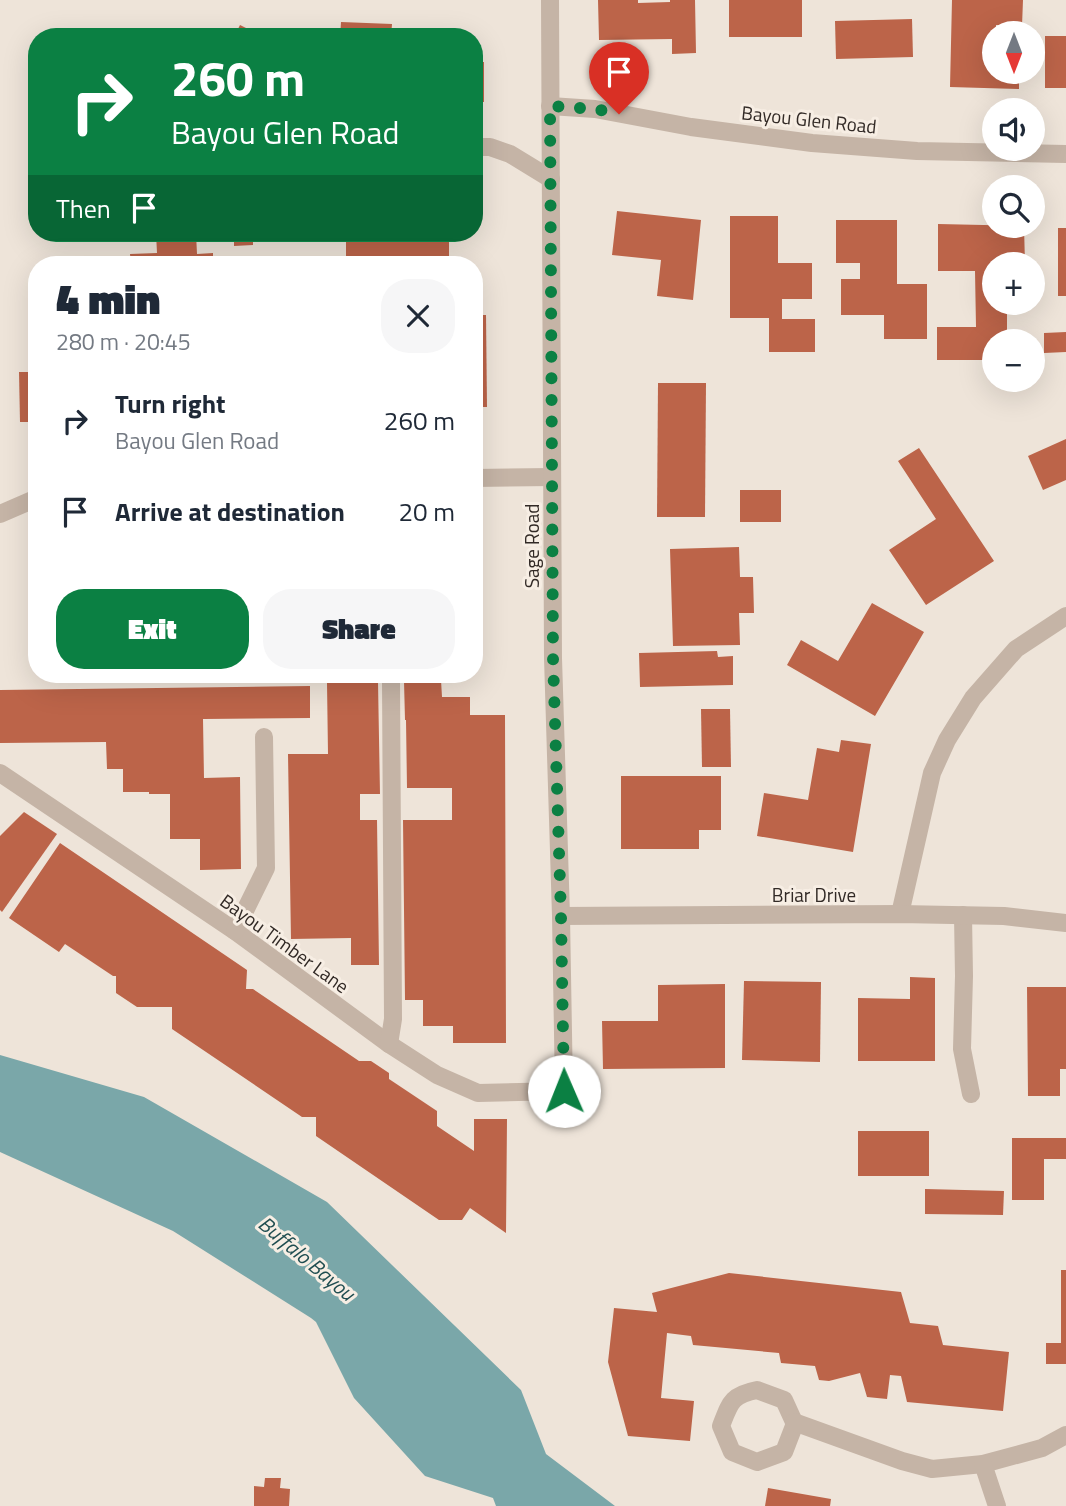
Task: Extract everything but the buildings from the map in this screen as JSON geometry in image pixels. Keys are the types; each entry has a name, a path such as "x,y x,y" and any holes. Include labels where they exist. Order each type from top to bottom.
{"street":[{"name":"Sage Road","path":"550,0 553,658 564,1091"},
{"name":"Bayou Glen Road","path":"550,106 595,109 691,127 812,142 917,151 1066,153"},
{"path":"483,147 510,154 551,179"},
{"path":"483,478 552,477"},
{"path":"0,514 28,502"},
{"path":"900,914 932,773 947,740 973,698 1016,649 1066,616"},
{"path":"389,1044 393,1020 391,683"},
{"path":"235,931 266,868 264,737"},
{"name":"Bayou Timber Lane","path":"0,773 235,931 389,1044 437,1075 478,1093 564,1091"},
{"name":"Briar Drive","path":"561,916 900,914 1004,916 1066,923"},
{"path":"963,915 962,1049 971,1094"},
{"path":"794,1422 784,1452 757,1462 732,1452 721,1426 732,1400 743,1393 757,1390 784,1400 794,1422 932,1469 983,1464 1042,1448 1066,1434"},
{"path":"983,1464 997,1506"}],"water":[{"name":"Buffalo Bayou","path":"0,1055 144,1097 327,1202 521,1390 546,1454 615,1506 496,1506 493,1498 425,1476 354,1398 316,1322 311,1318 173,1231 0,1152"}],"route":[{"path":"564,1091 553,658 550,106 595,109 619,114"}]}
